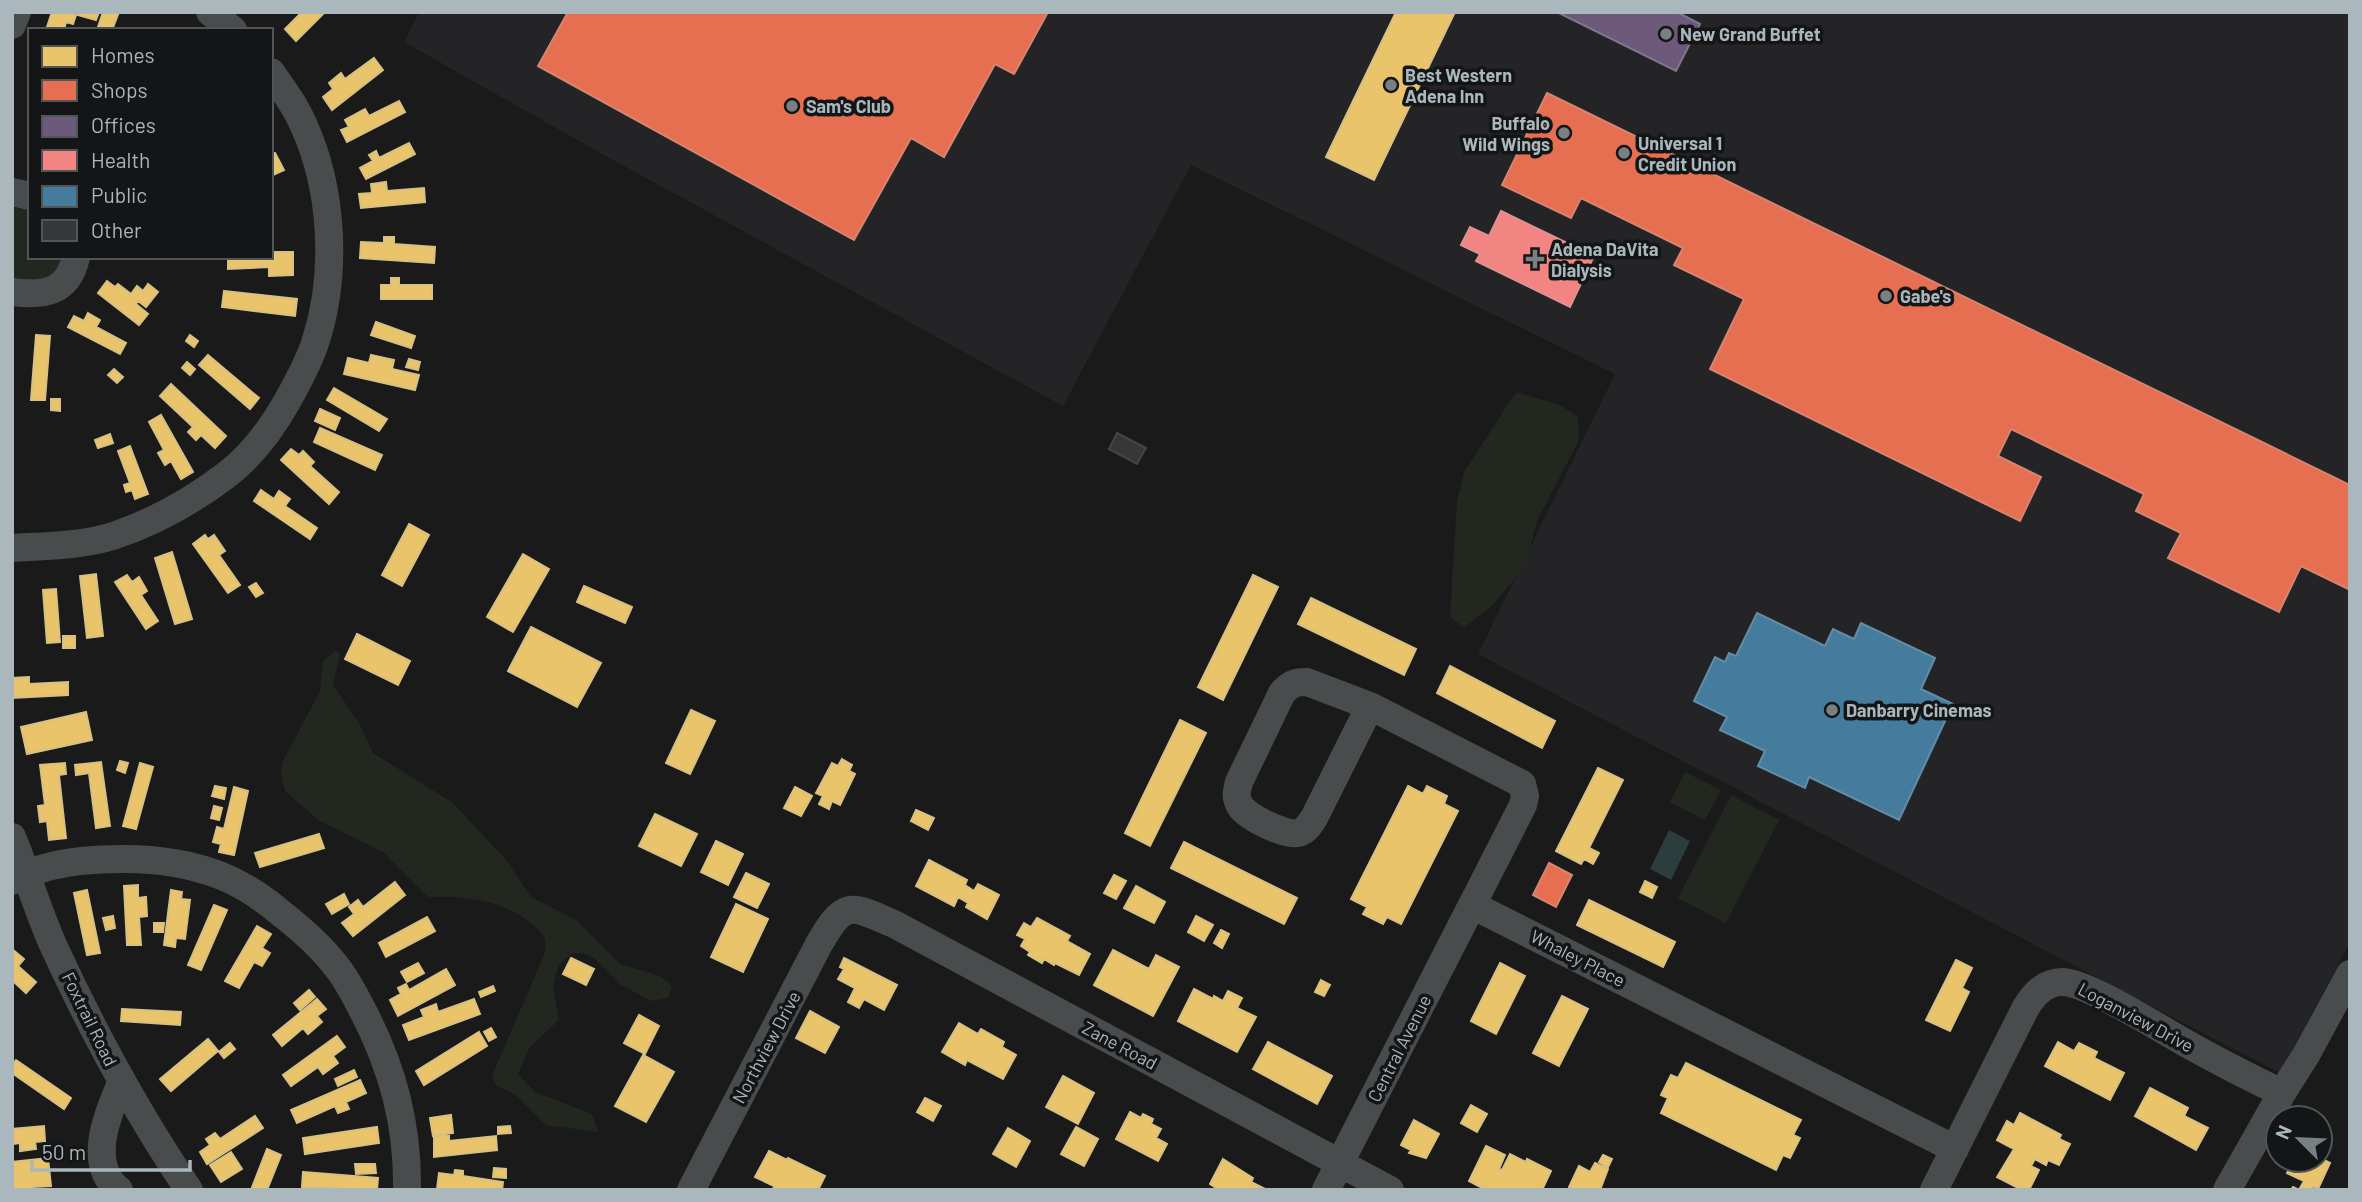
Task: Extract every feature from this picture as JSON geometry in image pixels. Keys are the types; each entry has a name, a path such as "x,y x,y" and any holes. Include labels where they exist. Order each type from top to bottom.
{"street":[{"path":"12,24 17,12"},
{"path":"210,12 230,28"},
{"path":"12,548 55,546 111,536 150,520 194,497 227,475 254,448 276,421 299,380 316,340 326,296 331,254 324,199 305,127 290,98 273,75"},
{"path":"12,292 39,293 53,290 70,275 75,259"},
{"path":"1370,706 1306,829 1296,834 1282,831 1246,814 1239,806 1236,796 1239,782 1282,693 1288,686 1296,682 1307,682 1370,706 1522,784 1525,796 1523,805 1472,905"},
{"name":"Foxtrail Road","path":"12,837 20,877 121,1083 189,1190"},
{"path":"20,877 58,863 140,859 181,864 220,875 261,896 300,929 336,965 375,1034 388,1065 402,1113 407,1152 407,1190"},
{"name":"Whaley Place","path":"1472,905 1955,1149"},
{"name":"Central Avenue","path":"1326,1190 1472,905"},
{"name":"Zane Road","path":"847,909 857,909 894,925 1390,1190"},
{"name":"Northview Drive","path":"691,1190 819,944 838,915 847,909"},
{"path":"2227,1190 2350,974"},
{"name":"Loganview Drive","path":"1934,1190 2032,998 2041,989 2063,982 2087,988 2193,1048 2282,1093"},
{"path":"119,1190 111,1184 104,1171 102,1158 105,1126 121,1083"}],"shaded area":[{"path":"419,12 2350,12 2350,943 2280,1073 1478,654 1615,374 1191,165 1063,406 611,159 404,42"},
{"path":"12,207 28,210 28,259 63,259 54,272 43,280 12,278"},
{"path":"1516,392 1560,405 1578,417 1579,440 1537,521 1525,566 1494,604 1464,628 1450,617 1457,501 1464,472"},
{"path":"335,651 340,653 333,685 359,723 373,753 453,803 507,861 531,897 576,920 620,964 660,976 672,986 668,998 651,1001 621,985 594,958 582,953 573,953 559,964 553,987 559,1020 529,1048 518,1074 535,1092 592,1114 598,1132 546,1125 517,1096 496,1085 492,1076 545,953 545,939 539,930 517,914 493,903 467,898 428,897 383,852 320,821 285,791 281,771 283,761 320,691 323,661"},
{"path":"1685,772 1721,790 1705,820 1670,802"},
{"path":"1731,795 1779,820 1726,923 1678,898"},
{"path":"1669,830 1690,841 1671,880 1650,869"}],"building: Homes":[{"path":"52,12 70,12 76,15 73,24 66,22 64,28 47,28"},
{"path":"79,12 99,12 96,20 78,15"},
{"path":"103,12 119,12 113,28 98,28"},
{"path":"302,12 325,12 296,41 285,29"},
{"name":"Best Western Adena Inn","path":"1396,12 1455,12 1374,180 1326,157"},
{"path":"374,58 383,70 332,110 323,97 333,89 329,83 341,73 345,79"},
{"path":"399,101 405,112 347,142 341,130 349,127 345,120 365,109 369,116"},
{"path":"409,143 415,154 366,179 360,168 373,161 369,155 376,151 379,158"},
{"path":"273,154 284,170 273,175"},
{"path":"386,182 387,191 424,188 425,202 361,208 359,194 372,193 371,184"},
{"path":"384,237 394,237 394,244 435,247 434,263 360,258 361,242 384,243"},
{"path":"273,252 293,252 293,275 269,276 269,267 228,269 228,259 273,259"},
{"path":"391,278 399,278 399,285 432,285 432,299 381,299 381,285 391,285"},
{"path":"107,281 115,287 118,284 131,294 137,286 143,291 148,284 158,292 146,307 138,301 136,304 148,314 139,325 98,293"},
{"path":"224,291 297,299 295,316 222,307"},
{"path":"88,313 100,320 96,327 126,343 120,354 68,327 74,316 84,321"},
{"path":"376,322 415,336 411,348 371,335"},
{"path":"36,335 50,336 45,400 31,400"},
{"path":"190,335 198,341 194,347 186,341"},
{"path":"208,355 259,398 250,409 199,365"},
{"path":"371,355 394,360 392,369 419,375 415,390 344,374 348,358 369,363"},
{"path":"409,359 420,362 418,370 406,367"},
{"path":"187,362 195,369 190,375 182,368"},
{"path":"114,369 123,377 117,383 108,375"},
{"path":"171,384 226,436 215,448 201,435 196,440 188,432 193,427 160,396"},
{"path":"334,388 387,419 379,431 327,400"},
{"path":"51,399 60,399 60,411 51,410"},
{"path":"320,409 340,418 335,430 315,421"},
{"path":"161,415 193,472 181,479 171,461 165,465 158,453 164,450 149,422"},
{"path":"320,428 382,455 375,470 314,442"},
{"path":"110,434 113,443 98,448 95,440"},
{"path":"130,446 148,494 135,499 132,490 126,492 124,485 130,483 118,451"},
{"path":"291,449 299,455 303,451 314,462 310,466 339,492 329,504 281,460"},
{"path":"261,490 274,499 279,491 290,499 285,506 317,528 310,539 254,501"},
{"path":"409,524 429,535 402,586 382,575"},
{"path":"205,535 208,539 214,535 225,551 219,555 240,585 228,593 193,544"},
{"path":"172,552 192,619 175,624 155,558"},
{"path":"523,554 549,569 513,632 487,617"},
{"path":"96,574 103,636 87,638 80,576"},
{"path":"127,575 132,582 139,577 147,591 141,595 158,621 146,629 115,582"},
{"path":"1253,575 1278,587 1223,700 1198,687"},
{"path":"256,583 263,593 256,597 249,587"},
{"path":"584,586 632,607 625,623 577,602"},
{"path":"56,589 60,642 47,643 43,590"},
{"path":"1311,598 1416,649 1404,675 1298,624"},
{"path":"531,627 601,663 577,707 508,671"},
{"path":"357,634 410,661 398,685 345,659"},
{"path":"63,636 75,636 75,648 63,648"},
{"path":"1450,666 1555,721 1542,748 1437,693"},
{"path":"29,677 29,684 68,682 68,695 12,698 12,678"},
{"path":"691,710 715,721 690,774 666,763"},
{"path":"86,712 92,740 27,754 21,727"},
{"path":"1180,720 1206,733 1150,846 1125,833"},
{"path":"842,759 852,765 849,771 855,774 840,805 832,801 829,809 819,804 823,796 816,793 832,763 838,766"},
{"path":"120,761 128,763 125,773 117,770"},
{"path":"101,762 110,826 96,828 89,773 76,775 75,765"},
{"path":"65,763 66,774 59,775 66,838 49,840 47,821 40,822 38,806 45,805 40,765"},
{"path":"140,763 153,767 136,829 123,826"},
{"path":"1598,768 1623,780 1589,848 1599,853 1593,864 1584,859 1581,864 1556,851"},
{"path":"215,786 226,788 224,799 212,796"},
{"path":"1408,786 1423,794 1427,786 1447,796 1444,804 1458,811 1401,924 1387,917 1383,924 1363,914 1367,907 1351,899"},
{"path":"234,787 248,791 234,855 219,852 221,844 213,842 217,827 224,829"},
{"path":"795,787 812,796 801,816 784,808"},
{"path":"214,806 222,808 219,820 211,818"},
{"path":"916,810 934,818 928,830 911,821"},
{"path":"655,814 697,834 681,866 639,846"},
{"path":"319,834 324,848 260,867 255,853"},
{"path":"716,841 743,854 728,885 701,872"},
{"path":"1184,842 1297,898 1284,924 1171,868"},
{"path":"929,860 967,880 965,885 974,891 978,884 999,895 987,919 966,907 968,903 958,897 954,906 916,886"},
{"path":"746,873 769,884 757,908 734,897"},
{"path":"1114,875 1126,881 1116,899 1104,893"},
{"path":"1645,881 1657,887 1652,898 1640,892"},
{"path":"395,882 405,895 353,936 342,923 354,914 349,907 358,900 363,907"},
{"path":"138,885 138,898 146,897 147,916 139,917 141,945 127,945 124,886"},
{"path":"1136,886 1165,902 1154,923 1124,908"},
{"path":"87,890 100,953 87,955 74,893"},
{"path":"171,890 182,892 181,899 190,900 185,939 176,938 175,947 164,945"},
{"path":"344,894 349,904 332,914 326,904"},
{"path":"1589,900 1675,942 1663,967 1577,925"},
{"path":"736,904 768,919 743,972 711,957"},
{"path":"214,905 227,910 201,970 188,965"},
{"path":"113,916 115,928 106,930 103,918"},
{"path":"1196,916 1213,925 1204,941 1188,932"},
{"path":"427,917 435,931 386,957 379,943"},
{"path":"1037,918 1070,936 1067,941 1090,954 1079,975 1044,959 1042,963 1028,955 1030,952 1021,946 1025,939 1017,935 1024,923 1031,927"},
{"path":"154,923 164,923 163,932 154,932"},
{"path":"257,926 271,934 262,948 270,953 262,966 254,962 239,988 225,981"},
{"path":"1221,930 1229,934 1222,948 1214,943"},
{"path":"12,949 24,959 18,966 36,982 26,993 12,980"},
{"path":"1113,950 1149,969 1156,955 1179,967 1153,1016 1094,985"},
{"path":"571,958 594,969 586,985 563,974"},
{"path":"844,958 897,985 884,1010 864,999 859,1008 848,1002 855,988 838,979 844,969 840,967"},
{"path":"1956,960 1972,968 1962,988 1969,992 1950,1031 1926,1020"},
{"path":"418,963 424,973 407,982 401,972"},
{"path":"1500,963 1525,976 1496,1034 1471,1021"},
{"path":"446,969 455,985 398,1016 390,1000 401,994 398,988 406,984 409,990"},
{"path":"1321,980 1330,985 1324,996 1315,992"},
{"path":"493,986 495,991 481,997 479,992"},
{"path":"1194,989 1223,1001 1228,991 1242,998 1237,1008 1256,1017 1237,1052 1178,1021"},
{"path":"309,990 315,997 300,1010 294,1003"},
{"path":"1562,996 1588,1009 1559,1066 1533,1053"},
{"path":"317,999 326,1009 317,1016 322,1022 308,1034 303,1028 282,1046 273,1035"},
{"path":"474,999 480,1014 409,1040 403,1025 424,1017 421,1010 436,1004 438,1012"},
{"path":"122,1009 181,1012 180,1025 121,1021"},
{"path":"810,1011 839,1027 825,1053 796,1038"},
{"path":"639,1015 659,1026 645,1054 624,1043"},
{"path":"959,1023 978,1034 981,1029 1004,1042 1002,1047 1016,1055 1003,1079 967,1060 965,1065 942,1052"},
{"path":"491,1028 496,1037 489,1041 484,1032"},
{"path":"479,1032 487,1046 424,1085 416,1071"},
{"path":"337,1036 345,1047 333,1056 338,1063 323,1074 318,1067 291,1086 283,1075"},
{"path":"208,1039 218,1051 171,1091 160,1079"},
{"path":"1268,1042 1332,1076 1317,1104 1253,1069"},
{"path":"2058,1042 2074,1051 2079,1043 2097,1052 2094,1058 2124,1073 2110,1100 2045,1066"},
{"path":"230,1043 235,1049 224,1058 219,1052"},
{"path":"643,1055 674,1072 646,1122 615,1106"},
{"path":"16,1060 71,1098 64,1109 12,1073 12,1065"},
{"path":"1686,1063 1801,1120 1793,1135 1800,1138 1790,1158 1783,1155 1776,1170 1661,1113 1668,1098 1661,1095 1671,1075 1678,1078"},
{"path":"354,1070 357,1077 338,1086 335,1079"},
{"path":"1063,1076 1094,1093 1078,1124 1046,1107"},
{"path":"360,1080 366,1093 346,1102 349,1109 338,1113 335,1106 297,1123 291,1110"},
{"path":"2150,1088 2188,1108 2184,1116 2208,1128 2196,1150 2135,1116"},
{"path":"925,1098 941,1106 933,1121 917,1112"},
{"path":"1471,1105 1487,1114 1477,1132 1461,1123"},
{"path":"1130,1112 1141,1118 1143,1114 1153,1119 1151,1124 1161,1129 1156,1138 1167,1144 1158,1161 1116,1139"},
{"path":"2020,1113 2061,1135 2059,1139 2070,1144 2059,1165 2048,1160 2046,1165 2035,1159 2031,1166 2039,1170 2029,1190 2022,1190 1997,1177 2014,1149 1997,1140 2007,1121 2014,1125"},
{"path":"451,1115 453,1133 433,1136 430,1118"},
{"path":"255,1116 263,1128 207,1164 200,1152 210,1145 206,1139 215,1133 220,1139"},
{"path":"1414,1120 1439,1134 1426,1158 1409,1153 1411,1150 1401,1145"},
{"path":"44,1126 45,1141 35,1142 36,1149 20,1151 20,1143 12,1144 12,1129"},
{"path":"510,1126 511,1133 498,1134 498,1127"},
{"path":"377,1127 379,1143 305,1154 303,1138"},
{"path":"1076,1127 1098,1139 1084,1166 1061,1154"},
{"path":"1008,1128 1030,1141 1016,1167 993,1154"},
{"path":"449,1135 449,1141 496,1136 497,1150 434,1157 434,1137"},
{"path":"1486,1146 1505,1155 1499,1169 1502,1170 1510,1154 1551,1171 1542,1190 1486,1190 1469,1181"},
{"path":"267,1149 281,1155 267,1190 251,1190"},
{"path":"769,1151 825,1176 818,1190 773,1190 774,1186 755,1177"},
{"path":"231,1152 242,1169 221,1182 210,1165"},
{"path":"1603,1155 1612,1159 1608,1167 1599,1162"},
{"path":"48,1158 51,1186 12,1190 12,1162"},
{"path":"1223,1159 1253,1178 1251,1182 1267,1190 1219,1190 1210,1184"},
{"path":"1595,1163 1608,1169 1600,1190 1574,1190 1569,1187 1579,1166 1590,1172"},
{"path":"355,1164 375,1164 376,1173 356,1174"},
{"path":"494,1168 506,1169 506,1178 493,1177"},
{"path":"455,1170 463,1171 463,1176 503,1182 502,1190 437,1189 439,1173 454,1175"},
{"path":"303,1172 378,1178 377,1190 302,1187"},
{"path":"2289,1174 2325,1174 2318,1189 2313,1186 2311,1190 2299,1190 2304,1181"}],"building: Shops":[{"name":"Sam's Club","path":"568,12 1048,12 1014,74 995,64 944,157 911,138 854,240 538,66"},
{"path":"1547,93 2350,485 2350,590 2301,566 2279,612 2168,558 2181,533 2136,511 2144,494 2011,429 1998,456 2041,477 2020,521 1710,369 1744,299 1674,265 1683,248 1581,198 1571,218 1502,185"},
{"path":"1549,863 1572,875 1556,907 1533,895"}],"building: Offices":[{"path":"1557,12 1677,12 1700,24 1676,71"}],"building: Health":[{"name":"Adena DaVita Dialysis","path":"1501,211 1594,256 1570,307 1476,261 1480,254 1461,245 1470,227 1489,236"}],"building: Public":[{"name":"Danbarry Cinemas","path":"1757,613 1825,646 1833,629 1854,639 1861,623 1935,658 1921,689 1953,704 1899,820 1809,777 1805,788 1758,766 1765,751 1720,730 1727,717 1694,701 1715,657 1725,662 1729,653 1736,656"}],"building: Other":[{"path":"1117,433 1146,448 1137,464 1109,449"}],"place":[{"name":"New Grand Buffet","path":"1666,34"},
{"name":"Best Western Adena Inn","path":"1391,85"},
{"name":"Sam's Club","path":"792,106"},
{"name":"Buffalo Wild Wings","path":"1564,133"},
{"name":"Universal 1 Credit Union","path":"1624,153"},
{"name":"Adena DaVita Dialysis","path":"1535,259"},
{"name":"Gabe's","path":"1886,296"},
{"name":"Danbarry Cinemas","path":"1832,710"}]}
